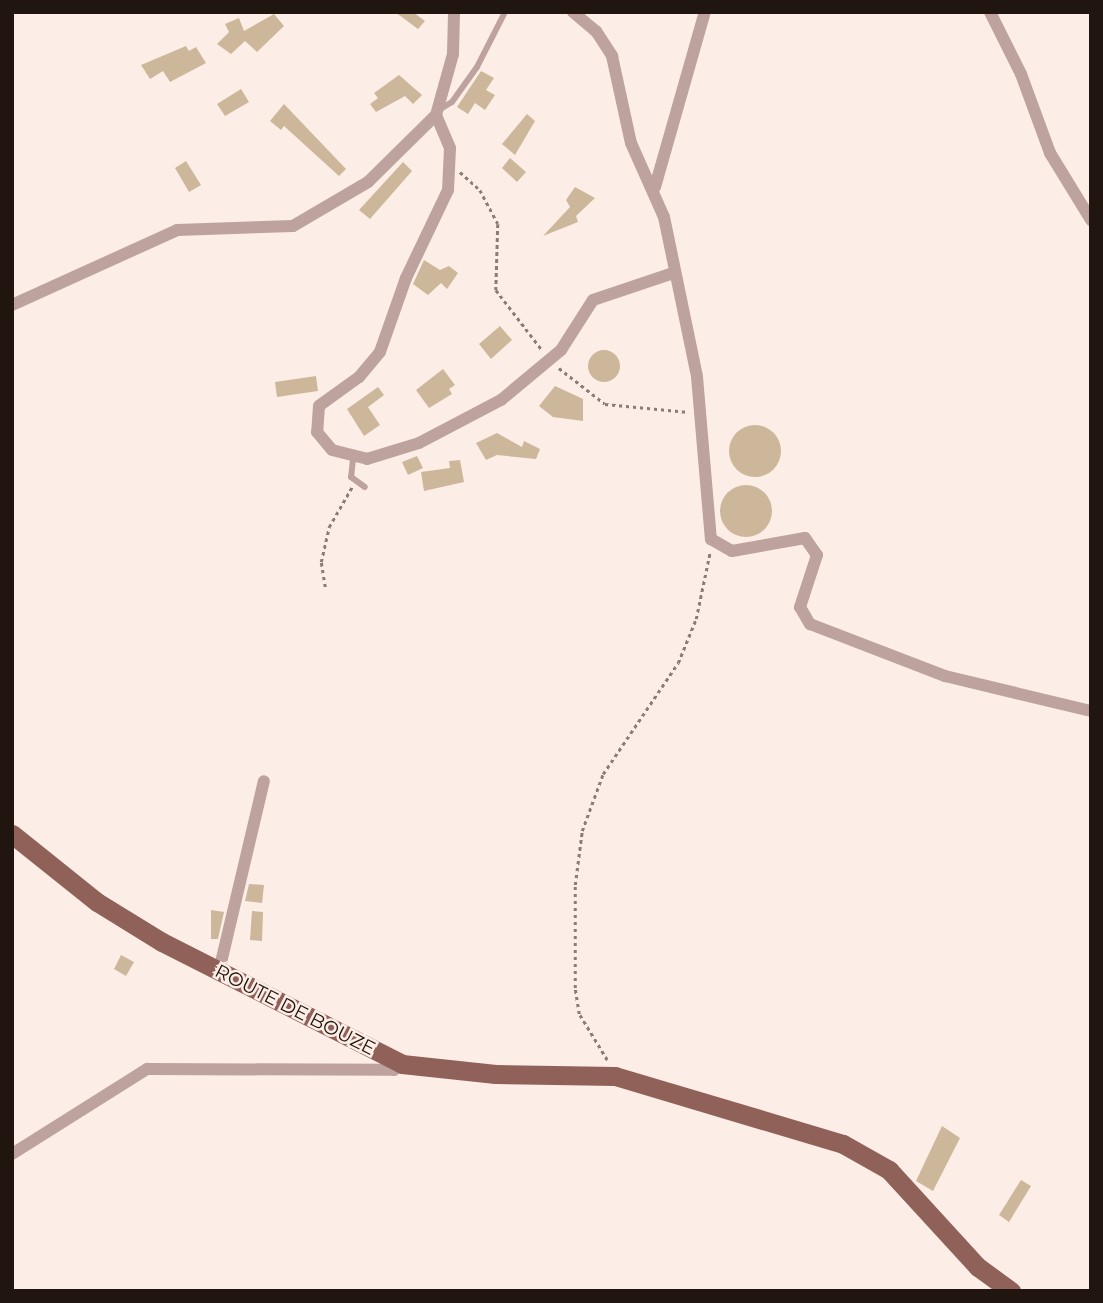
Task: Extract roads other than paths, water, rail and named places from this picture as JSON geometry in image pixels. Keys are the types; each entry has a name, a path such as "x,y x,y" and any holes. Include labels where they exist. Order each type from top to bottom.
{"main road":[{"name":"ROUTE DE BOUZE","path":"12,834 97,902 219,971 402,1064 495,1074 615,1076 843,1144 889,1170 978,1267 1011,1291"}],"street":[{"path":"12,305 192,227 258,231 293,226 368,182 436,113 453,54 454,12"},
{"path":"573,12 596,30 612,56 631,143 655,187 673,273 688,320 700,413 705,518 715,544 738,551 805,538 817,555 800,607 810,624 945,676 1091,711"},
{"path":"655,187 705,12"},
{"path":"990,12 1021,74 1050,153 1091,220"},
{"path":"436,113 448,139 452,166 437,217 412,262 380,352 316,413 321,440 353,458 419,443 501,400 548,358 561,350 593,300 673,273"},
{"path":"219,971 264,781"},
{"path":"12,1154 147,1069 394,1070 402,1064"}],"lane":[{"path":"436,113 447,108 477,66 505,12"},
{"path":"353,458 354,484 365,487"}]}
